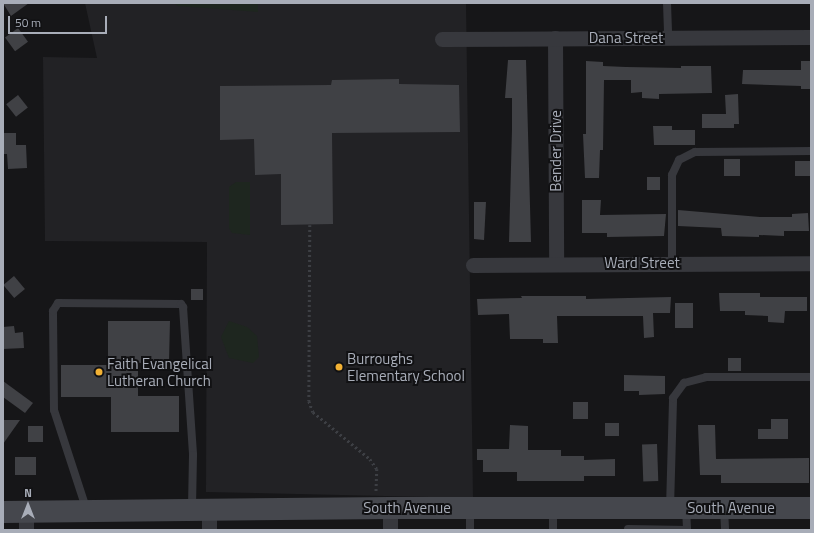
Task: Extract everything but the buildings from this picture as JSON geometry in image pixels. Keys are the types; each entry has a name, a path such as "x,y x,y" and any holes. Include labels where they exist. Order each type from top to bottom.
{"street":[{"name":"Dana Street","path":"442,39 811,37"},
{"name":"Bender Drive","path":"556,38 556,264"},
{"name":"Ward Street","path":"473,265 811,263"},
{"name":"South Avenue","path":"3,512 26,521 87,511 204,517 383,508 811,508"},
{"path":"383,508 390,530"}],"lane":[{"path":"667,3 668,38"},
{"path":"672,263 672,175 679,160 695,152 811,151"},
{"path":"87,511 54,410 54,306 58,303 181,304 185,314 190,396 204,517"},
{"path":"628,529 687,530 678,508 673,398 684,383 706,377 811,377"},
{"path":"470,508 470,530"},
{"path":"552,508 553,530"},
{"path":"724,508 725,530"}],"path":[{"path":"310,225 309,400 313,412 370,459 377,469 383,508"}],"shaded area":[{"name":"Burroughs Elementary School","path":"85,3 466,3 473,498 206,492 207,242 45,241 43,57 97,58"},
{"path":"174,3 258,3 258,12 178,6"},
{"path":"236,182 250,182 250,235 232,233 229,228 229,187"},
{"path":"229,321 247,327 257,336 259,357 253,363 229,358 221,337"}],"place":[{"name":"Burroughs Elementary School","path":"339,367"},
{"name":"Faith Evangelical Lutheran Church","path":"99,372"}]}
